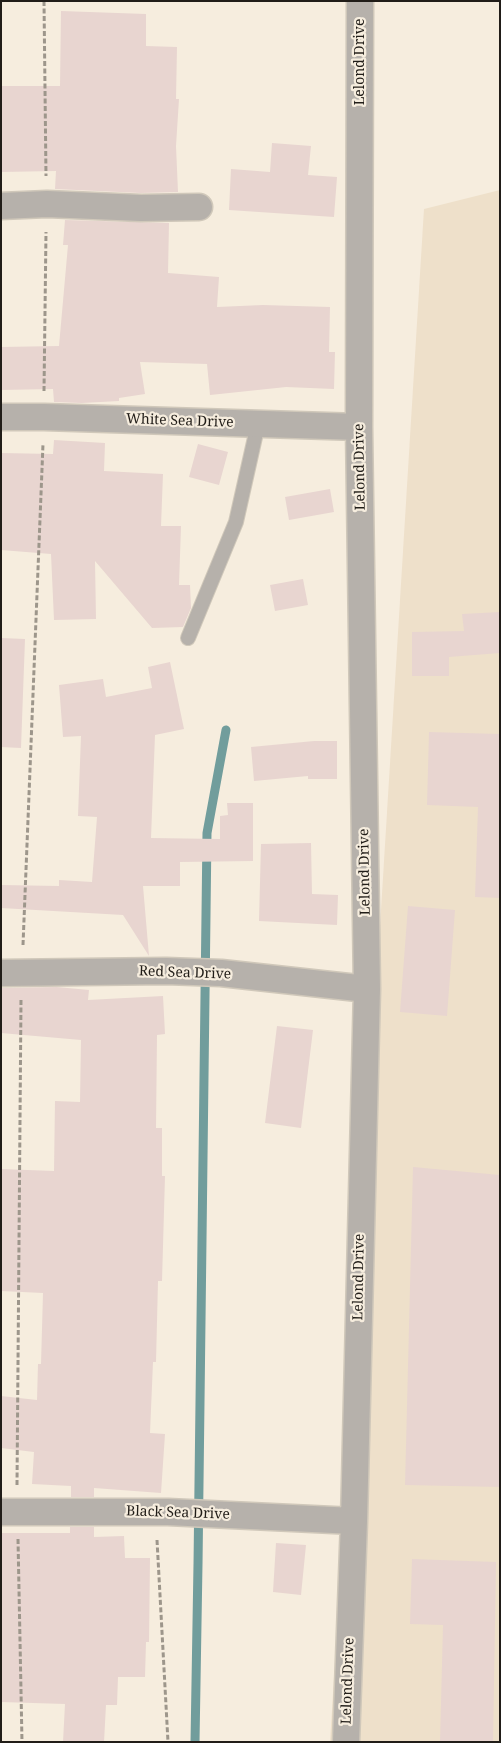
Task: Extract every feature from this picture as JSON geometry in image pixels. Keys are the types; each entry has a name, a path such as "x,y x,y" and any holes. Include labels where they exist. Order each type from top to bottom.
{"street":[{"name":"Lelond Drive","path":"346,1742 354,1521 367,989 359,427 360,1"},
{"path":"1,206 47,204 141,208 199,207"},
{"name":"White Sea Drive","path":"1,418 44,417 359,427"},
{"name":"Red Sea Drive","path":"11,973 166,970 221,972 367,989"},
{"name":"Black Sea Drive","path":"9,1512 162,1512 354,1521"}],"lane":[{"path":"188,638 236,522 258,424"}],"path":[{"path":"22,1742 9,1512 11,973 44,417 47,204 44,1"},
{"path":"162,1512 168,1742"}],"shaded area":[{"path":"500,190 500,1742 330,1742 424,209"}],"building":[{"path":"61,11 146,14 146,46 177,47 176,99 179,99 176,146 178,192 141,193 55,189 56,171 1,172 1,86 60,86"},
{"path":"272,143 311,146 308,175 337,177 334,217 229,210 231,169 270,172"},
{"path":"65,220 169,223 168,273 219,277 217,307 263,305 330,307 329,352 335,352 334,389 286,387 210,395 207,364 140,362 145,394 119,398 119,401 54,402 53,389 1,390 1,347 59,346 68,245 63,245"},
{"path":"54,440 105,443 104,471 163,474 161,526 181,526 179,585 190,585 191,608 183,627 152,628 95,561 96,619 54,620 51,554 1,550 1,453 53,454"},
{"path":"198,444 228,452 219,485 189,477"},
{"path":"330,489 334,512 289,520 285,497"},
{"path":"303,579 308,605 275,611 270,585"},
{"path":"500,612 500,653 449,657 449,676 412,676 412,632 464,631 462,614"},
{"path":"1,638 25,639 21,748 1,747"},
{"path":"170,662 184,729 155,735 151,838 220,839 220,816 228,815 227,803 253,803 253,861 180,862 180,886 143,886 149,956 123,915 1,908 1,885 59,886 59,880 92,882 97,817 78,816 81,736 63,737 59,685 103,679 106,697 152,688 148,667"},
{"path":"429,732 500,734 500,898 475,897 478,807 427,805"},
{"path":"314,741 337,741 337,779 308,779 308,776 254,781 251,747"},
{"path":"311,843 312,894 338,895 337,925 259,921 261,844"},
{"path":"408,906 455,910 447,1016 400,1012"},
{"path":"57,987 89,990 88,1000 163,996 165,1034 157,1035 156,1128 162,1128 162,1176 165,1176 162,1281 158,1281 156,1362 153,1362 150,1433 165,1434 161,1493 94,1488 94,1497 71,1497 71,1486 32,1484 34,1452 1,1448 1,1396 37,1400 38,1364 41,1364 43,1293 1,1291 1,1169 54,1171 55,1101 80,1102 81,1040 1,1033 1,988"},
{"path":"277,1026 313,1030 301,1128 265,1123"},
{"path":"413,1167 500,1175 500,1487 405,1485"},
{"path":"70,1527 94,1527 94,1537 124,1536 125,1558 150,1558 149,1642 146,1642 145,1677 118,1677 117,1705 106,1705 104,1742 63,1742 65,1704 1,1702 1,1533 70,1533"},
{"path":"276,1543 306,1545 301,1595 273,1592"},
{"path":"412,1559 496,1562 493,1742 440,1742 443,1625 410,1624"}],"waterway":[{"path":"195,1742 207,833 226,730"}]}
